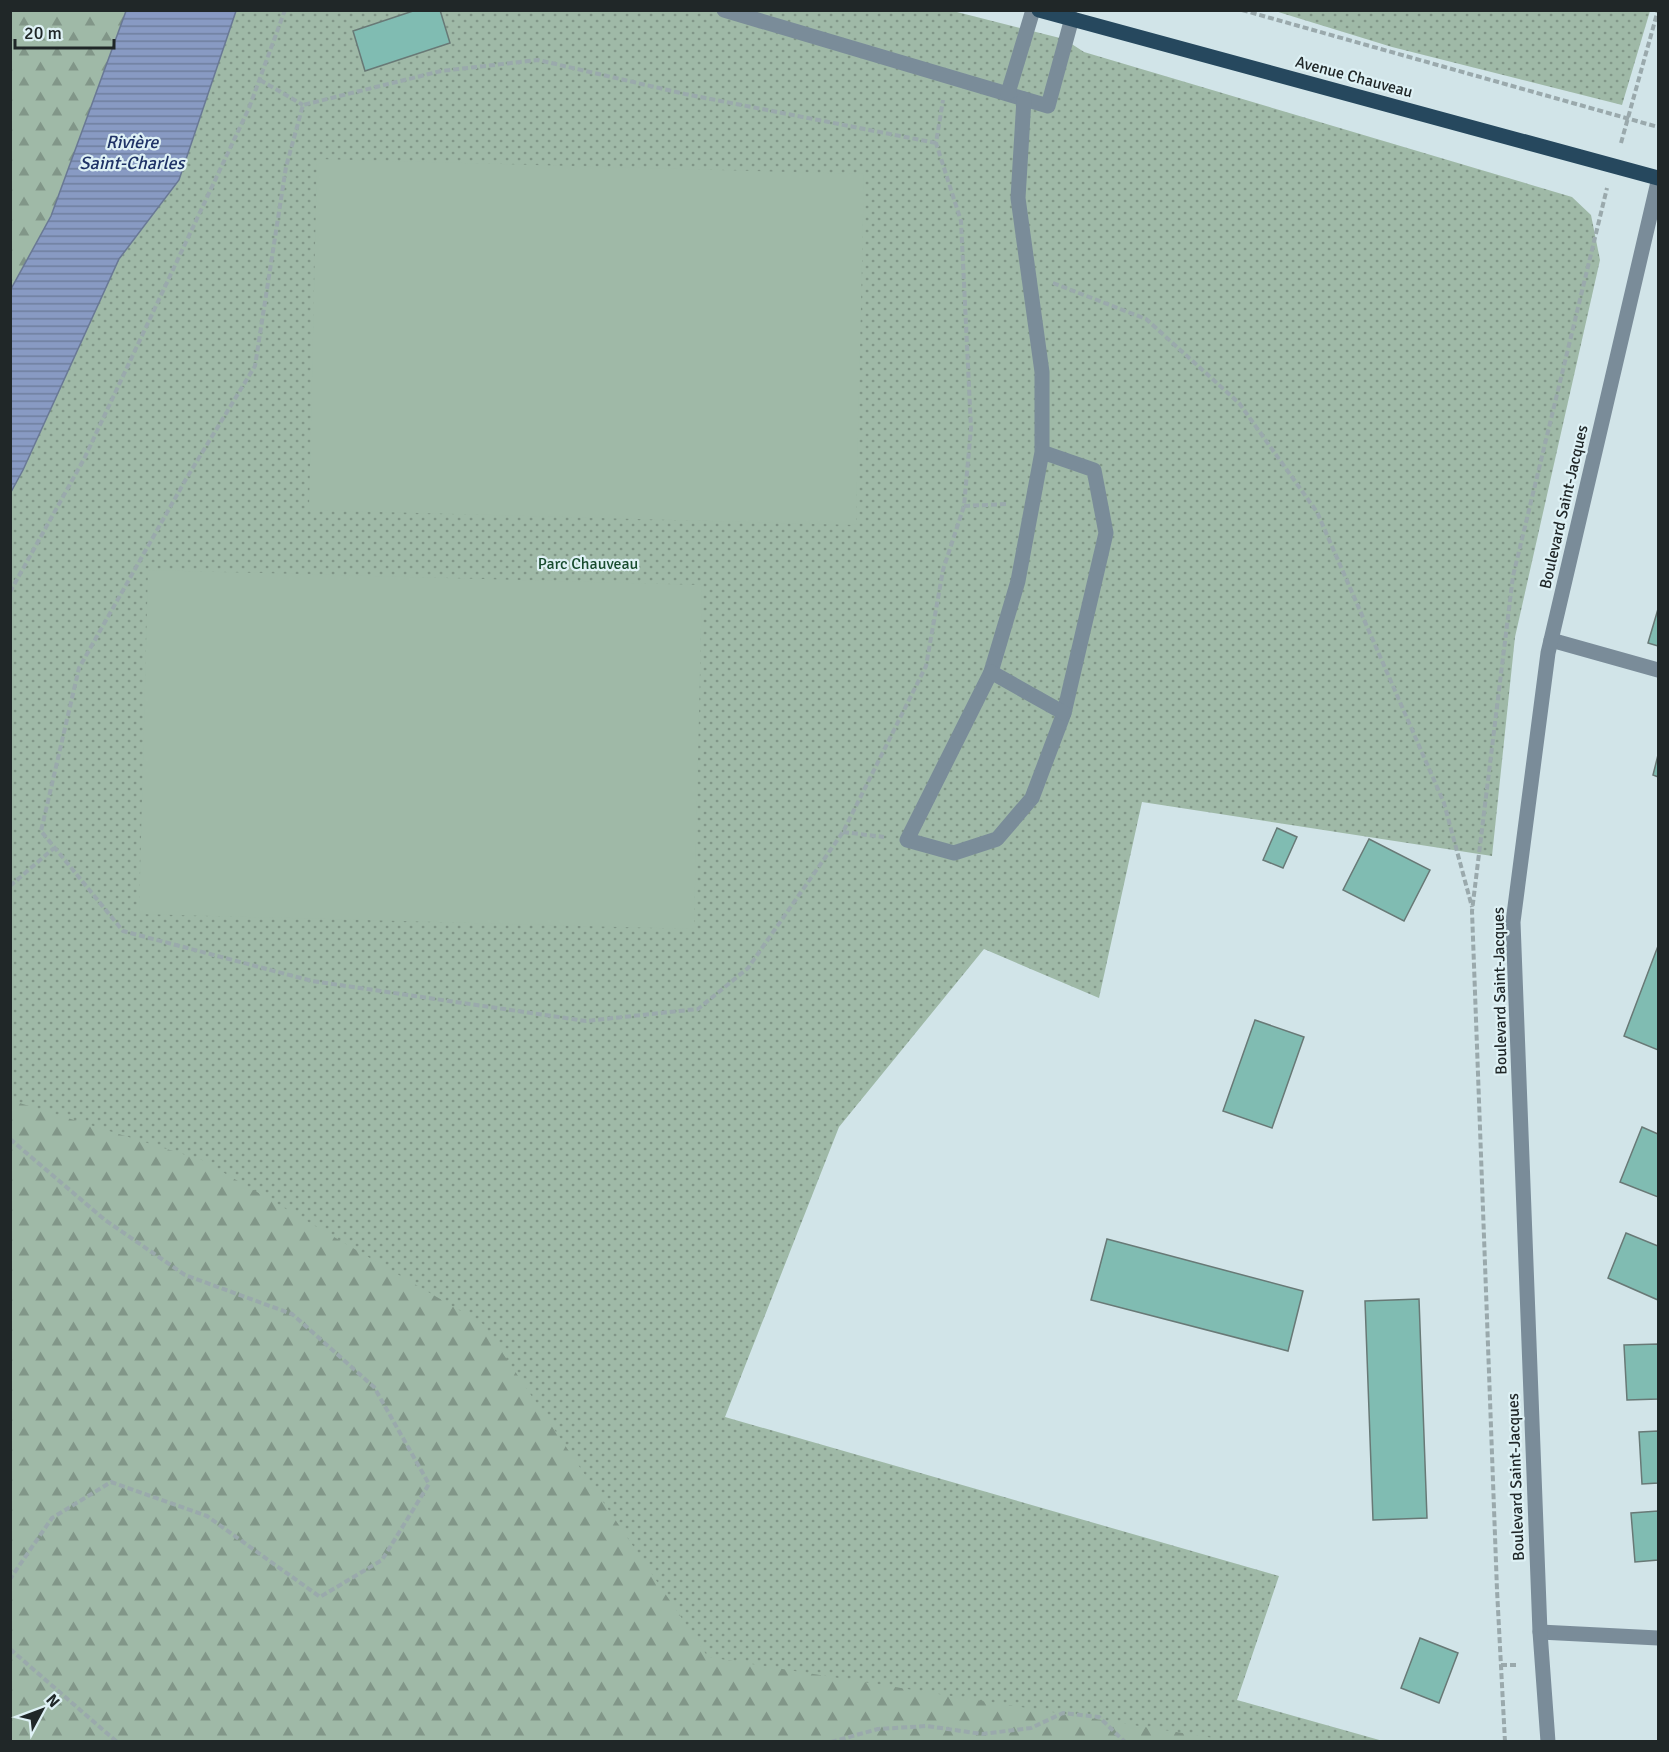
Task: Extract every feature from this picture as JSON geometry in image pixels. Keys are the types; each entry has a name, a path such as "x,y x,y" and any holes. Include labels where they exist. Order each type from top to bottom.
{"main road":[{"name":"Avenue Chauveau","path":"1039,10 1659,180"}],"street":[{"path":"724,10 1048,106 1072,18"},
{"path":"1008,93 1033,10"},
{"path":"1024,99 1018,198 1042,372 1042,452 1018,581 991,672 907,840 954,853 997,839 1032,798 1064,713 1106,533 1094,470 1042,452"},
{"name":"Boulevard Saint-Jacques","path":"1548,1742 1540,1632 1513,922 1551,640 1659,180"},
{"path":"1551,640 1659,669"},
{"path":"991,672 1064,713"},
{"path":"1540,1632 1659,1638"}],"path":[{"path":"10,592 84,459 249,108 285,10"},
{"path":"1242,10 1659,127"},
{"path":"1505,1742 1497,1590 1472,911 1513,576 1592,241 1658,10"},
{"path":"260,80 303,105 441,71 538,60 685,94 936,143"},
{"path":"303,105 286,167 255,366 186,478 79,668 41,831 123,931 312,981 586,1021 698,1009 748,968 843,832 926,666 943,570 964,506 971,428 961,221 936,143 948,76"},
{"path":"1029,273 1146,319 1239,403 1317,512 1444,803 1472,911"},
{"path":"964,506 1032,502"},
{"path":"843,832 907,840"},
{"path":"10,886 54,848"},
{"path":"10,1139 105,1220 185,1275 292,1314 374,1387 429,1484 382,1560 320,1597 207,1516 111,1482 52,1518 10,1579"},
{"path":"10,1649 117,1742"},
{"path":"831,1742 878,1729 927,1726 982,1734 992,1733 1031,1728 1064,1713 1099,1717 1125,1742"}],"green space":[{"path":"1650,10 1622,105 1392,47 1275,11"},
{"path":"11,11 126,11 51,216 11,289"},
{"name":"Parc Chauveau","path":"236,11 953,11 1064,39 1084,52 1572,197 1591,215 1600,260 1515,637 1492,856 1142,802 1099,998 984,949 839,1127 725,1417 1279,1576 1237,1700 1383,1741 11,1742 11,492 119,259 179,180"},
{"path":"317,159 864,174 856,525 309,510"},
{"path":"148,570 702,585 694,929 139,914"},
{"path":"10,1100 202,1160 483,1324 708,1657 1232,1741 11,1741"}],"water":[{"name":"Rivière Saint-Charles","path":"126,11 236,11 179,180 119,259 11,492 11,289 51,216"}],"building":[{"path":"416,10 440,10 450,43 365,71 353,31"},
{"path":"1658,609 1658,646 1648,643"},
{"path":"1658,755 1658,777 1653,775"},
{"path":"1277,828 1297,837 1283,868 1263,860"},
{"path":"1369,839 1430,870 1404,921 1343,890"},
{"path":"1658,946 1658,1050 1624,1036"},
{"path":"1255,1020 1304,1037 1272,1128 1223,1111"},
{"path":"1642,1127 1658,1134 1658,1197 1620,1182"},
{"path":"1626,1233 1658,1246 1658,1300 1608,1278"},
{"path":"1107,1239 1303,1291 1288,1351 1091,1300"},
{"path":"1419,1299 1427,1518 1373,1520 1365,1301"},
{"path":"1658,1344 1658,1399 1627,1400 1624,1345"},
{"path":"1658,1431 1658,1483 1642,1484 1639,1432"},
{"path":"1658,1511 1658,1560 1635,1562 1631,1513"},
{"path":"1420,1638 1458,1653 1439,1703 1401,1688"}]}
